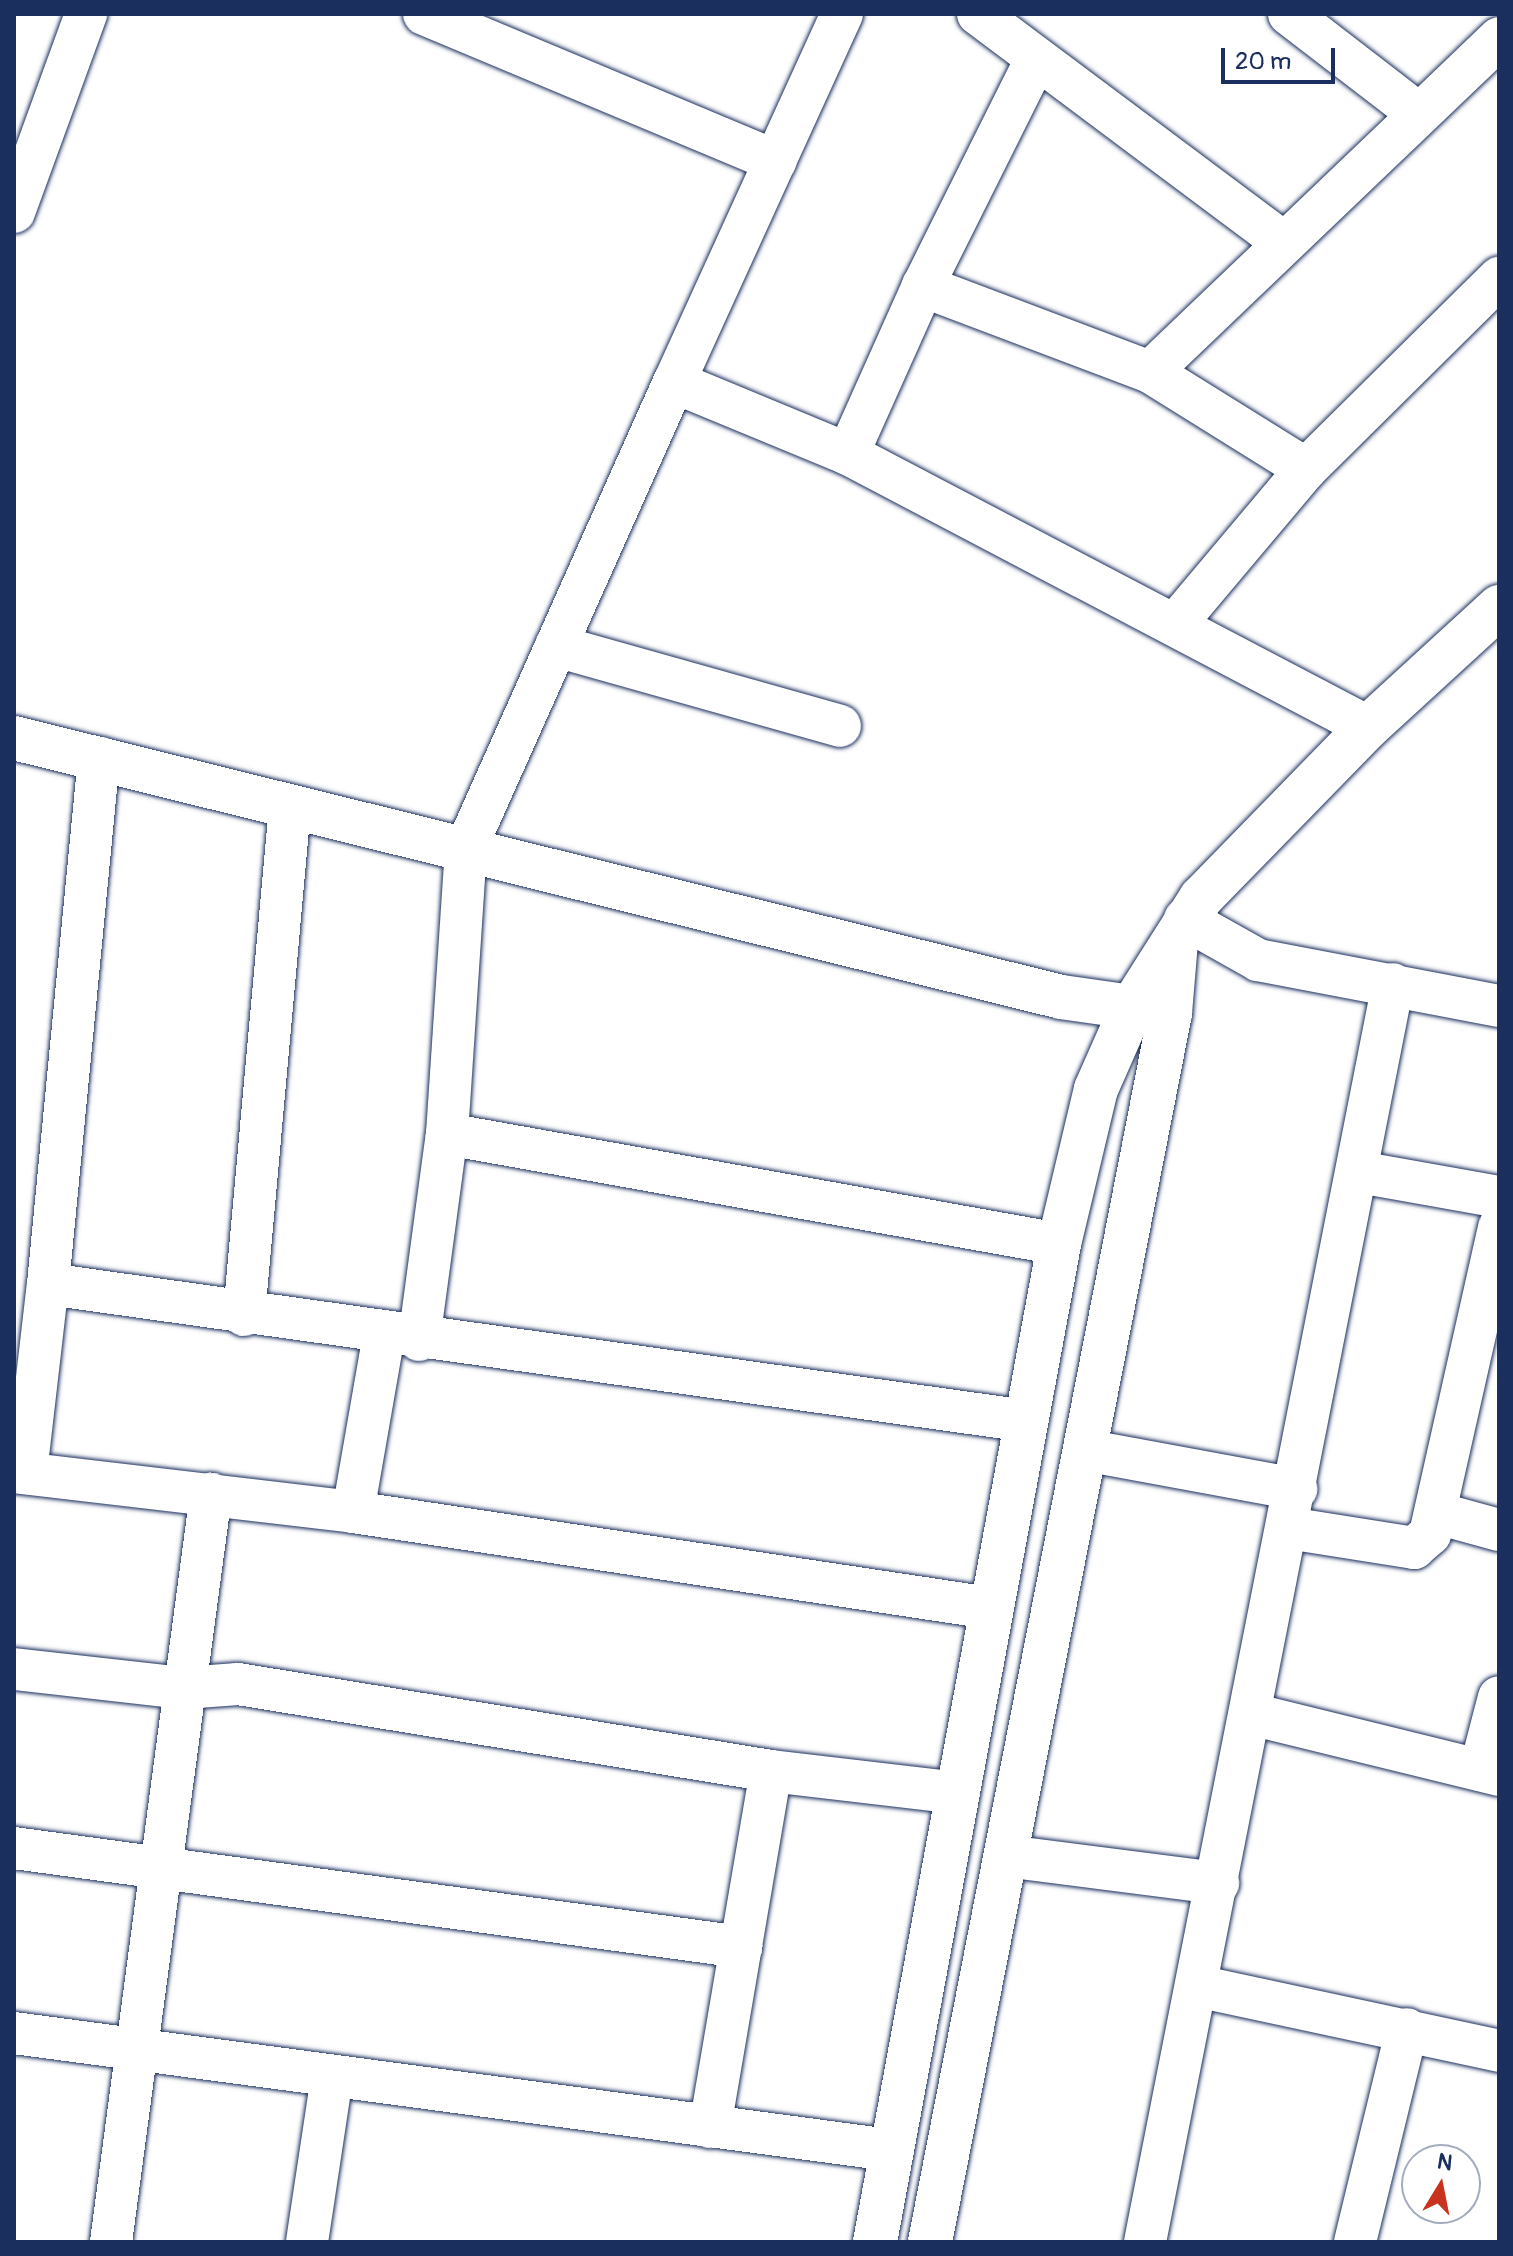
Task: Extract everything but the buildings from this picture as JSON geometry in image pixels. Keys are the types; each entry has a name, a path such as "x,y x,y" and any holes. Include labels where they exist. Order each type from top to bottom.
{"street":[{"path":"14,212 86,14"},
{"path":"424,14 776,161"},
{"path":"353,1512 402,1338 447,1134 466,848 842,14"},
{"path":"978,14 1035,61 1284,243"},
{"path":"1289,14 1419,114"},
{"path":"1150,372 1499,38"},
{"path":"848,454 923,286 1035,61"},
{"path":"1178,621 1306,469 1499,278"},
{"path":"923,286 1150,372 1306,469"},
{"path":"674,382 848,454 1178,621 1368,727"},
{"path":"930,2242 1084,1450 1151,1009 1181,925 1368,727 1499,607"},
{"path":"556,646 840,726"},
{"path":"14,738 1061,997 1151,1009"},
{"path":"99,757 48,1284 20,1473 353,1512 990,1608"},
{"path":"244,1315 290,807"},
{"path":"1181,925 1258,960 1499,1006"},
{"path":"1145,2242 1359,1172 1393,984"},
{"path":"875,2242 1059,1244 1096,1089 1151,1009"},
{"path":"447,1134 1059,1244"},
{"path":"1359,1172 1499,1197"},
{"path":"1084,1450 1292,1509 1414,1548 1437,1513 1499,1227"},
{"path":"48,1284 402,1338 1026,1421"},
{"path":"111,2242 211,1494"},
{"path":"1437,1513 1499,1530"},
{"path":"14,1669 184,1688 238,1684 771,1771 958,1793"},
{"path":"1251,1714 1489,1772 1499,1697"},
{"path":"710,2127 771,1771"},
{"path":"14,1848 162,1863 741,1947"},
{"path":"1006,1856 1218,1883"},
{"path":"1197,1986 1499,2051"},
{"path":"1355,2242 1407,2029"},
{"path":"14,2033 890,2150"},
{"path":"307,2242 332,2076"}]}
